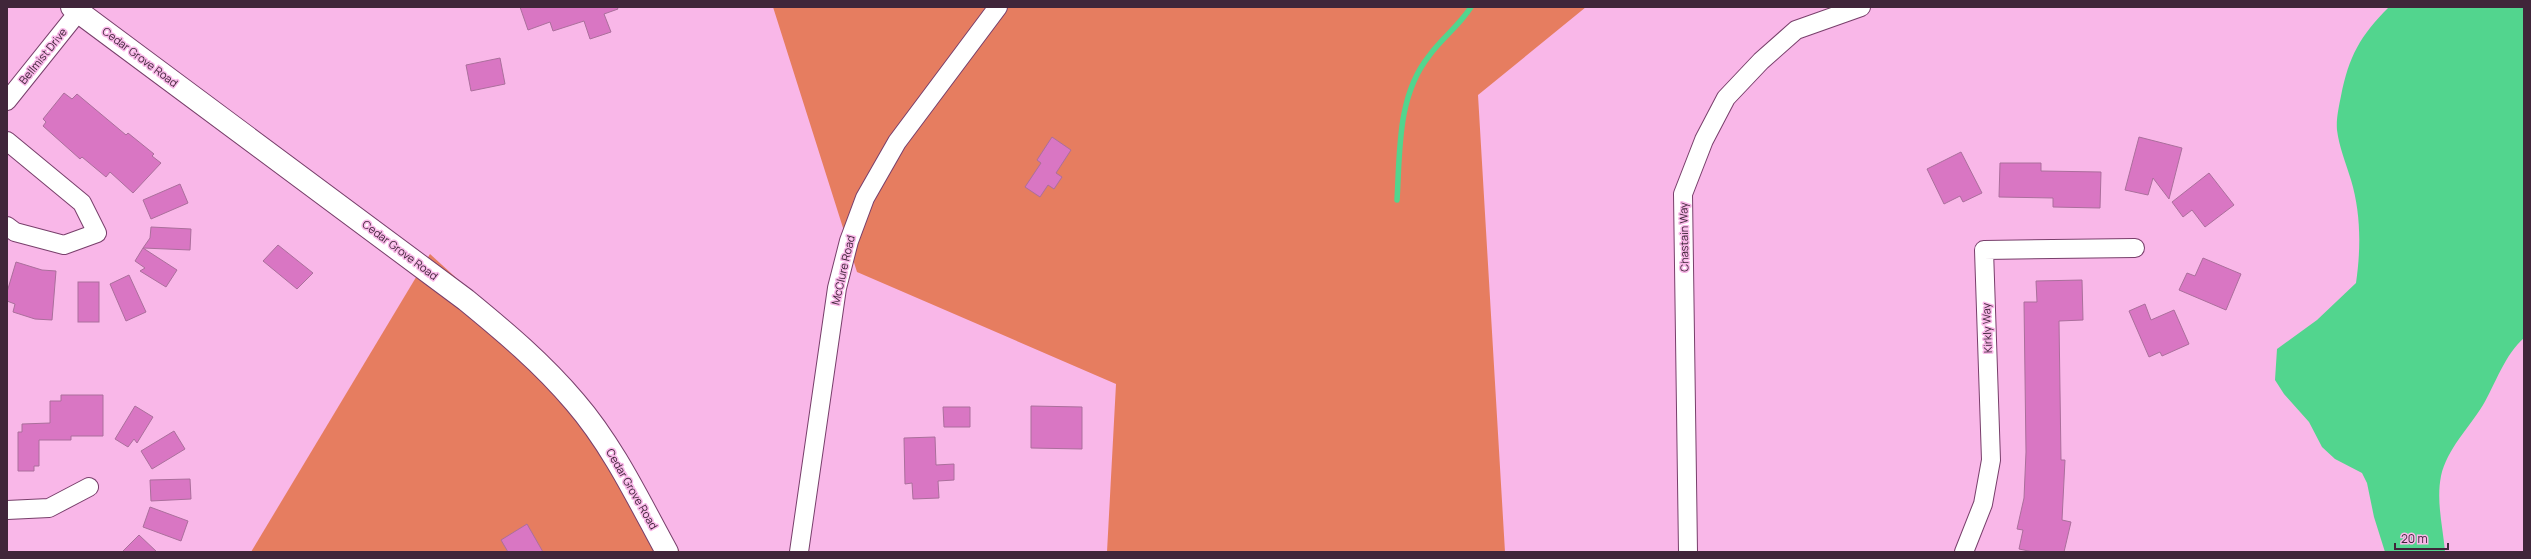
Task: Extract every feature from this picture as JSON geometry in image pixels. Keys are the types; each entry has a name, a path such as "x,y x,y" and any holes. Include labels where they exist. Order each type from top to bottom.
{"main road":[{"name":"Cedar Grove Road","path":"76,9 466,300 524,347 576,402 619,463 667,552"}],"street":[{"name":"McClure Road","path":"799,552 838,288 848,241 865,198 897,142 998,7"},
{"name":"Chastain Way","path":"1688,552 1683,194 1704,140 1726,98 1761,61 1796,30 1861,7"},
{"name":"Bellmist Drive","path":"7,101 76,9"},
{"path":"7,141 82,203 96,233 64,245 15,232 7,226"},
{"name":"Kirkly Way","path":"1964,552 1983,504 1991,460 1984,250 2134,248"},
{"path":"7,510 49,508 89,487"}],"shaded area":[{"path":"773,7 1586,7 1478,95 1505,552 1107,552 1116,384 857,272"},
{"path":"2389,7 2524,7 2524,338 2511,352 2483,405 2453,448 2444,466 2441,476 2439,495 2445,552 2385,552 2374,517 2367,483 2362,473 2335,459 2322,447 2309,422 2284,394 2275,380 2277,349 2317,320 2356,283 2359,257 2357,205 2338,136 2337,117 2344,82 2357,47 2370,28"},
{"path":"430,254 580,391 680,552 251,552"}],"building":[{"path":"520,7 617,7 618,9 604,14 611,32 590,39 584,21 553,31 550,22 528,30"},
{"path":"500,58 505,84 471,91 466,65"},
{"path":"64,93 72,99 77,94 126,135 128,133 154,154 152,156 161,163 133,193 110,172 106,177 82,157 80,159 43,126 46,122 43,119"},
{"path":"1052,137 1071,150 1056,173 1062,177 1054,189 1048,185 1040,197 1025,187 1041,163 1037,160"},
{"path":"2139,137 2182,148 2169,199 2153,178 2148,195 2125,190"},
{"path":"1961,152 1982,193 1963,202 1960,196 1944,204 1927,169"},
{"path":"2000,163 2041,163 2041,171 2101,172 2100,208 2053,207 2053,198 1999,197"},
{"path":"2209,173 2234,205 2205,227 2192,210 2183,217 2172,202"},
{"path":"180,184 188,203 151,219 143,200"},
{"path":"151,227 191,229 190,250 143,248 150,238"},
{"path":"278,245 313,273 297,289 263,261"},
{"path":"143,248 177,270 166,287 140,271 145,268 135,261"},
{"path":"2203,258 2241,274 2226,310 2179,290 2187,273 2195,276"},
{"path":"16,262 42,270 56,271 52,320 35,319 13,312 15,304 7,301 7,292"},
{"path":"129,275 146,312 126,321 110,284"},
{"path":"2082,280 2083,320 2059,321 2061,460 2065,460 2062,520 2071,522 2064,552 2033,552 2019,549 2023,530 2017,529 2024,498 2026,452 2024,302 2037,302 2036,281"},
{"path":"78,282 99,282 99,322 78,322"},
{"path":"2145,304 2151,320 2174,310 2189,344 2162,356 2160,352 2149,357 2129,311"},
{"path":"61,395 103,395 103,436 71,436 71,440 39,440 39,466 34,466 34,471 18,471 18,432 22,432 22,424 50,423 50,401 61,401"},
{"path":"135,406 153,417 137,443 134,439 128,447 115,439"},
{"path":"1031,406 1082,407 1082,449 1031,448"},
{"path":"943,407 970,407 970,427 944,427"},
{"path":"174,431 185,449 152,469 141,451"},
{"path":"935,437 936,465 954,464 954,480 938,481 939,498 913,499 912,483 905,484 904,438"},
{"path":"190,479 191,499 151,501 150,480"},
{"path":"150,507 188,521 181,541 143,527"},
{"path":"527,524 543,552 508,552 501,540"},
{"path":"139,535 157,552 122,552"}],"waterway":[{"path":"1397,200 1402,125 1411,89 1429,56 1471,7"}]}
